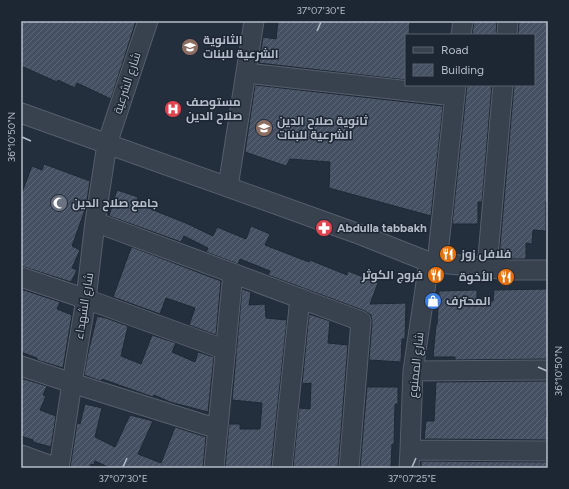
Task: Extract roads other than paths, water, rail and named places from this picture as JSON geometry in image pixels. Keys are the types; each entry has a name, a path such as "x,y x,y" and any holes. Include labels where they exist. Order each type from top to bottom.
{"street":[{"name":"شارع الشرعية","path":"107,144 148,21"},
{"path":"228,187 254,21"},
{"path":"461,34 463,21"},
{"path":"507,34 508,21"},
{"path":"246,73 405,86"},
{"path":"406,86 455,90"},
{"path":"487,268 503,86"},
{"name":"شارع الممنوع","path":"410,459 413,371 433,263 455,90"},
{"path":"21,113 356,233 433,263 510,270 548,270"},
{"name":"شارع الشهداء","path":"58,468 86,299 95,222 107,144"},
{"path":"95,222 361,321 349,468"},
{"path":"214,468 233,273"},
{"path":"21,277 226,350"},
{"path":"282,468 300,298"},
{"path":"21,366 218,428"},
{"path":"413,371 548,370"},
{"path":"410,459 548,451"},
{"path":"21,455 58,468"}],"place":[{"name":"الثانوية الشرعية للبنات","path":"190,47"},
{"name":"مستوصف صلاح الدين","path":"173,109"},
{"name":"ثانوية صلاح الدين الشرعية للبنات","path":"264,128"},
{"name":"جامع صلاح الدين","path":"59,203"},
{"name":"Abdulla tabbakh","path":"324,228"},
{"name":"فلافل زوز","path":"448,254"},
{"name":"فروج الكوثر","path":"436,275"},
{"name":"الأخوة","path":"506,277"},
{"name":"المحترف","path":"433,301"}]}
